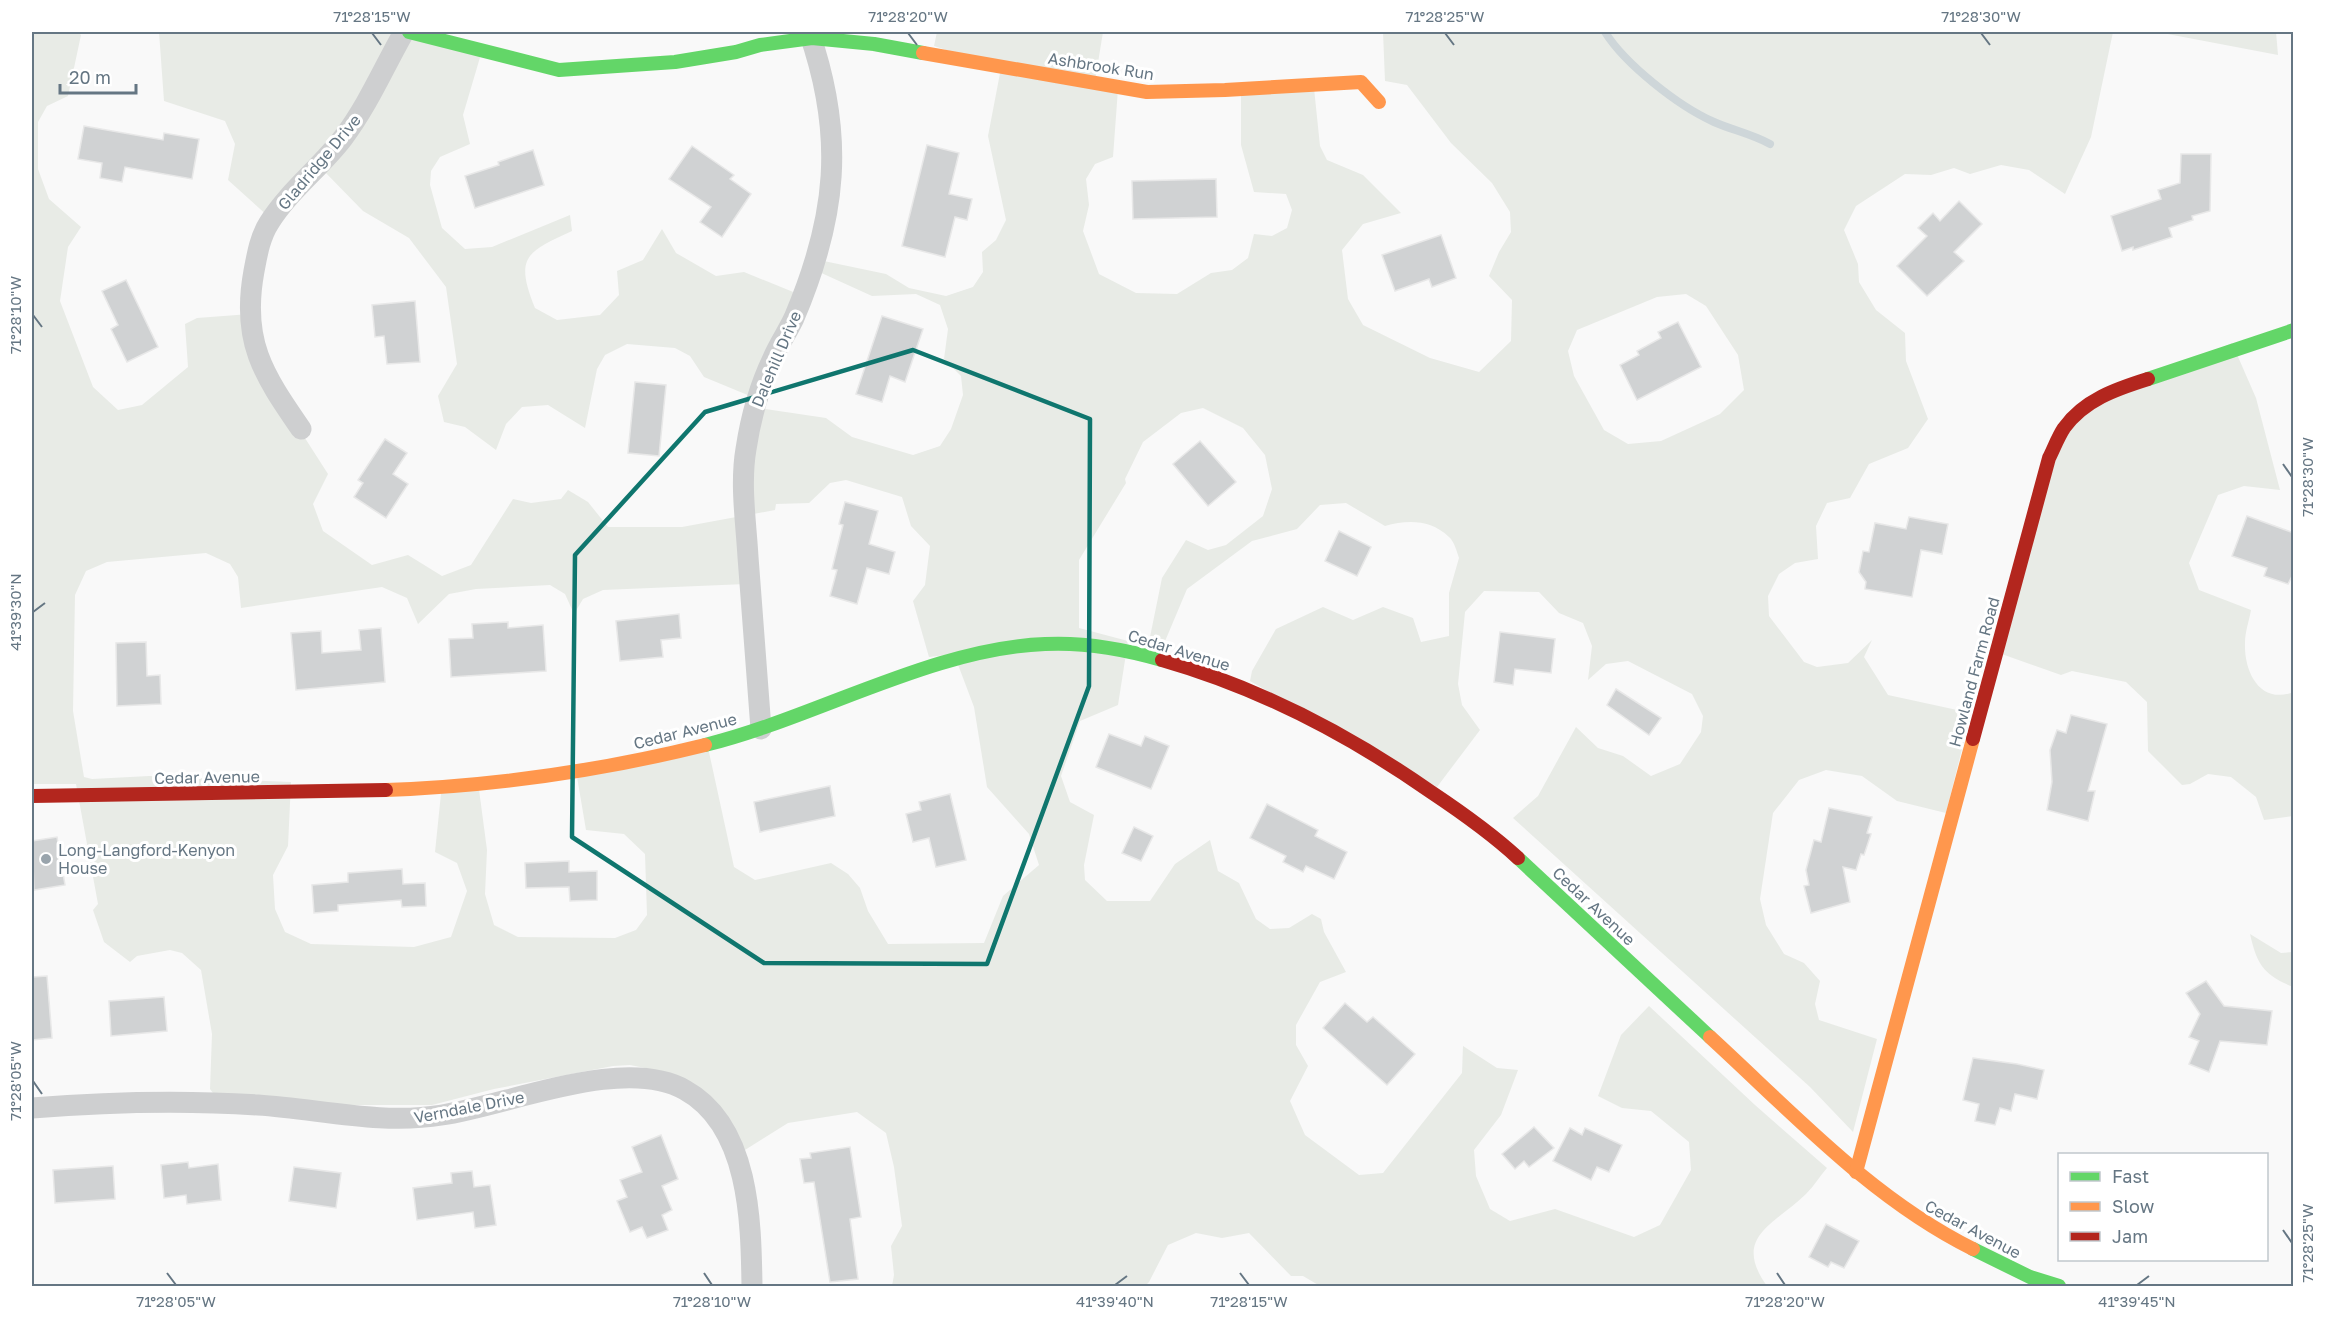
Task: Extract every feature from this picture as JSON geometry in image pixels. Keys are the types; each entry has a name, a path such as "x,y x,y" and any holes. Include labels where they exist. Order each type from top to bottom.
{"street":[{"name":"Gladridge Drive","path":"301,429 266,376 255,350 249,312 257,252 268,225 284,202 343,138 366,105 404,32"},
{"path":"409,32 559,70 675,62 736,52 810,35"},
{"name":"Ashbrook Run","path":"810,35 1147,92 1361,82 1379,102"},
{"name":"Dalehill Drive","path":"761,729 745,507 745,452 754,403 815,265 829,202 833,166 833,131 828,99 810,35"},
{"name":"Howland Farm Road","path":"1856,1172 2049,458 2063,429 2080,410 2108,392 2294,330"},
{"name":"Cedar Avenue","path":"32,796 417,791 563,774 635,761 761,729 922,670 966,657 1021,645 1071,642 1121,649 1163,659 1245,688 1323,724 1450,804 1503,844 1856,1172 1923,1222 1949,1238 2030,1277 2059,1287"},
{"name":"Verndale Drive","path":"32,1108 111,1103 208,1103 260,1105 386,1120 414,1120 446,1115 589,1082 632,1077 664,1081 686,1090 708,1107 725,1130 737,1157 746,1200 752,1287"}],"highlighted area":[{"path":"913,350 1090,419 1089,686 987,964 764,963 572,837 575,555 705,412"}],"shaded area":[{"path":"32,32 78,32 81,35 68,96 47,106 38,122 38,169 49,199 81,227 68,247 60,301 93,387 118,410 142,405 188,367 185,324 197,318 250,314 303,435 328,474 313,504 323,531 372,565 408,555 442,576 471,565 513,499 531,503 561,499 568,490 588,502 608,527 682,527 747,515 758,408 826,418 852,437 913,455 940,446 951,429 963,395 961,376 944,359 948,329 940,305 916,294 872,296 817,271 819,260 886,274 909,288 946,296 973,287 983,272 982,252 996,240 1006,220 988,136 1001,68 934,46 937,32 1103,32 1095,81 1118,89 1113,157 1095,164 1086,179 1089,205 1083,231 1099,274 1136,293 1177,294 1211,273 1232,270 1248,258 1254,234 1272,236 1287,228 1292,210 1286,194 1254,192 1241,145 1241,94 1314,88 1320,146 1327,160 1363,175 1401,213 1363,224 1342,250 1348,299 1363,325 1430,358 1479,372 1511,341 1512,300 1489,276 1511,232 1510,212 1492,183 1451,143 1407,85 1385,81 1383,32 2113,32 2091,137 2065,194 2029,170 2001,165 1970,174 1954,168 1931,175 1905,174 1856,206 1844,230 1858,264 1859,282 1876,310 1905,333 1906,361 1928,419 1908,448 1869,464 1850,498 1827,503 1816,526 1818,559 1795,563 1779,574 1768,596 1769,616 1804,662 1817,667 1848,663 1872,640 1864,657 1888,695 1971,713 1946,813 1897,801 1862,776 1826,770 1799,780 1773,813 1760,899 1766,925 1784,954 1804,963 1820,981 1815,1004 1819,1020 1877,1039 1853,1132 1810,1087 1513,818 1538,796 1576,727 1598,748 1623,756 1651,776 1680,764 1701,732 1703,716 1692,694 1628,661 1606,664 1588,680 1592,646 1583,623 1559,613 1539,592 1484,591 1465,612 1458,684 1462,705 1480,730 1437,787 1250,681 1252,671 1276,629 1323,607 1353,620 1383,607 1413,618 1421,642 1449,636 1449,593 1459,558 1451,539 1442,531 1418,522 1385,526 1346,503 1320,505 1297,529 1252,541 1187,589 1163,646 1153,647 1150,637 1162,578 1186,540 1208,550 1226,545 1263,516 1272,489 1265,455 1243,428 1203,408 1181,413 1143,442 1125,479 1126,483 1079,560 1079,628 1128,641 1118,705 1080,721 1061,776 1070,802 1094,815 1084,865 1085,880 1107,901 1150,901 1175,864 1210,840 1218,871 1239,883 1256,919 1270,929 1289,928 1312,914 1321,919 1324,932 1346,972 1320,982 1296,1025 1296,1045 1308,1066 1290,1101 1305,1135 1359,1175 1383,1173 1462,1073 1463,1046 1497,1068 1518,1070 1501,1115 1474,1150 1476,1176 1490,1209 1510,1221 1555,1209 1634,1237 1660,1225 1691,1170 1689,1142 1651,1111 1622,1108 1598,1096 1621,1035 1649,1006 1755,1105 1827,1168 1806,1194 1762,1232 1756,1243 1754,1255 1757,1269 1767,1286 1320,1286 1303,1276 1291,1276 1249,1233 1222,1238 1196,1233 1168,1245 1145,1286 892,1286 894,1275 891,1246 902,1226 894,1167 886,1133 857,1112 788,1123 737,1155 721,1120 655,1070 630,1065 613,1066 494,1089 432,1105 334,1105 216,1097 210,1089 212,1034 201,970 182,953 170,950 137,956 130,962 104,942 93,910 98,904 76,784 32,784","holes":["1686,294 1706,306 1738,355 1744,390 1720,414 1661,441 1628,444 1604,430 1574,376 1568,351 1577,330 1657,297","846,480 902,497 911,526 930,546 925,585 913,601 929,657 954,654 974,707 987,787 1029,834 1039,865 1003,896 984,943 888,944 868,911 860,888 848,874 831,863 755,880 734,867 707,743 575,765 586,830 624,834 645,854 647,915 636,930 615,938 518,937 494,925 485,894 487,850 478,782 442,784 435,852 457,863 467,891 451,937 414,947 311,944 285,932 275,909 273,875 288,846 291,782 149,776 92,779 84,777 73,711 75,595 86,571 107,562 206,553 230,564 238,577 241,608 382,587 407,598 418,624 449,594 476,589 550,585 565,594 574,614 583,599 603,590 746,584 748,515 775,510 776,504 809,503 830,483"]},
{"path":"159,32 404,32 481,54 463,115 470,144 440,157 431,171 430,185 442,228 465,249 492,247 570,215 572,231 535,251 526,266 529,291 535,308 557,320 600,315 619,295 617,271 643,260 662,229 676,253 716,276 744,272 803,296 750,396 704,377 690,356 675,348 627,344 605,355 597,369 585,428 548,405 522,407 506,424 496,450 465,427 444,422 438,396 457,364 446,287 409,238 363,211 322,169 270,218 228,180 235,144 225,121 164,101"},
{"path":"2157,32 2276,32 2278,55"},
{"path":"2232,343 2256,398 2280,490 2244,486 2218,495 2189,563 2199,590 2251,610 2245,654 2256,682 2270,693 2280,695 2291,693 2293,696 2293,816 2264,820 2256,797 2231,777 2208,774 2190,784 2182,785 2148,751 2147,702 2126,682 2072,671 2061,675 1996,652 2069,416"},
{"path":"2250,934 2281,953 2293,952 2293,987 2275,978 2263,968"}],"building":[{"path":"84,126 163,140 164,133 199,139 192,179 125,167 122,182 100,178 102,163 78,159"},
{"path":"927,145 959,153 949,194 972,199 967,220 955,217 945,257 902,246"},
{"path":"692,146 734,175 730,179 751,194 722,237 700,222 711,207 669,179"},
{"path":"533,150 544,185 475,208 465,176 499,165 498,162"},
{"path":"2181,154 2211,154 2210,211 2192,216 2193,220 2169,228 2172,237 2133,250 2133,247 2122,251 2111,216 2161,199 2158,190 2180,183"},
{"path":"1216,179 1217,217 1133,219 1132,181"},
{"path":"1959,201 1982,224 1954,252 1964,261 1927,296 1897,266 1927,236 1918,228 1933,213 1940,221"},
{"path":"1441,235 1456,278 1432,287 1429,279 1395,291 1382,255"},
{"path":"126,280 158,347 127,362 111,329 118,325 102,291"},
{"path":"415,301 420,362 387,364 384,336 375,337 372,305"},
{"path":"882,316 923,329 905,382 890,376 882,402 856,394"},
{"path":"1678,322 1701,367 1637,400 1620,365 1639,355 1637,351 1661,338 1658,332"},
{"path":"635,382 666,385 659,456 628,453"},
{"path":"385,439 407,453 393,474 408,484 386,518 354,497 363,483 358,480"},
{"path":"1200,441 1236,482 1208,506 1173,464"},
{"path":"845,502 878,511 869,544 895,552 889,574 867,568 857,604 830,596 837,570 832,569 843,525 839,524"},
{"path":"2247,516 2294,533 2294,572 2288,584 2264,576 2267,568 2232,556"},
{"path":"1909,517 1948,524 1942,554 1921,550 1912,597 1865,589 1866,582 1859,572 1863,551 1869,552 1875,523 1906,529"},
{"path":"1339,531 1371,547 1357,576 1325,561"},
{"path":"679,614 681,638 661,640 663,657 620,661 616,621"},
{"path":"508,622 508,628 543,625 546,671 451,677 449,639 473,638 472,624"},
{"path":"381,628 385,682 296,690 291,633 321,631 322,653 361,650 359,630"},
{"path":"1500,632 1555,639 1551,673 1515,669 1513,685 1494,682"},
{"path":"146,642 147,676 160,675 161,704 117,706 116,643"},
{"path":"1616,689 1661,718 1649,735 1607,705"},
{"path":"2071,715 2107,724 2088,791 2095,791 2088,821 2047,810 2052,782 2050,750 2057,730 2066,733"},
{"path":"1109,734 1141,746 1145,736 1169,746 1151,789 1096,767"},
{"path":"830,786 835,816 760,832 754,802"},
{"path":"950,794 966,860 936,867 929,838 913,842 906,814 921,810 919,802"},
{"path":"1267,804 1318,830 1315,836 1347,852 1334,879 1306,866 1303,872 1283,862 1286,856 1250,838"},
{"path":"1829,808 1872,817 1867,833 1871,834 1856,870 1843,867 1850,902 1811,913 1804,886 1809,885 1806,870 1814,840 1821,842"},
{"path":"1134,827 1153,836 1141,861 1122,853"},
{"name":"Long-Langford-Kenyon House","path":"57,837 65,885 34,890 32,841"},
{"path":"569,861 569,872 597,871 597,900 570,901 569,887 526,888 525,863"},
{"path":"402,869 403,884 425,883 426,906 402,907 401,900 338,905 338,911 314,913 312,885 348,882 348,873"},
{"path":"47,976 52,1038 32,1040 32,977"},
{"path":"2206,981 2224,1006 2272,1011 2267,1045 2220,1041 2209,1072 2189,1064 2199,1041 2189,1037 2200,1014 2186,993"},
{"path":"164,997 167,1031 111,1036 109,1001"},
{"path":"1345,1003 1367,1022 1373,1017 1415,1054 1387,1085 1323,1028"},
{"path":"1973,1058 2044,1070 2037,1099 2015,1094 2011,1111 2000,1108 1995,1125 1975,1121 1979,1104 1963,1100"},
{"path":"1534,1127 1554,1148 1529,1167 1524,1161 1515,1169 1502,1154"},
{"path":"1570,1128 1582,1135 1585,1128 1622,1145 1609,1172 1597,1167 1591,1180 1553,1161"},
{"path":"661,1135 678,1179 662,1186 672,1210 662,1215 668,1230 647,1238 642,1227 630,1232 617,1201 627,1197 620,1180 642,1172 632,1147"},
{"path":"850,1147 861,1217 850,1219 858,1279 830,1282 814,1182 804,1183 800,1159 811,1158 810,1153"},
{"path":"188,1162 189,1168 218,1164 221,1200 187,1204 186,1195 164,1198 161,1165"},
{"path":"113,1166 115,1199 55,1203 53,1170"},
{"path":"294,1167 341,1173 336,1208 289,1201"},
{"path":"472,1171 474,1187 490,1185 496,1225 475,1228 473,1212 417,1220 413,1188 452,1183 451,1173"},
{"path":"1826,1224 1859,1241 1844,1268 1831,1262 1828,1267 1809,1257"}],"waterway":[{"path":"1605,32 1639,70 1685,106 1714,122 1770,144"}],"traffic: fast":[{"path":"409,32 559,70 675,62 736,52 760,45 812,38 874,44 923,53"},
{"path":"2148,379 2294,330"},
{"path":"705,745 747,733 917,671 1003,648 1045,644 1090,645 1162,660"},
{"path":"1518,858 1710,1037"},
{"path":"1973,1249 2030,1277 2059,1286"}],"traffic: slow":[{"path":"923,53 1147,92 1361,82 1379,102"},
{"path":"1856,1172 1973,739"},
{"path":"386,790 466,785 546,776 705,745"},
{"path":"1710,1037 1867,1180 1936,1229 1973,1249"}],"traffic: jam":[{"path":"1973,739 2049,458 2058,439 2072,418 2091,403 2124,387 2148,379"},
{"path":"1162,660 1234,684 1335,732 1400,771 1453,807 1487,831 1518,858"},
{"path":"32,796 386,790"}],"place":[{"name":"Long-Langford-Kenyon House","path":"46,859"}]}
